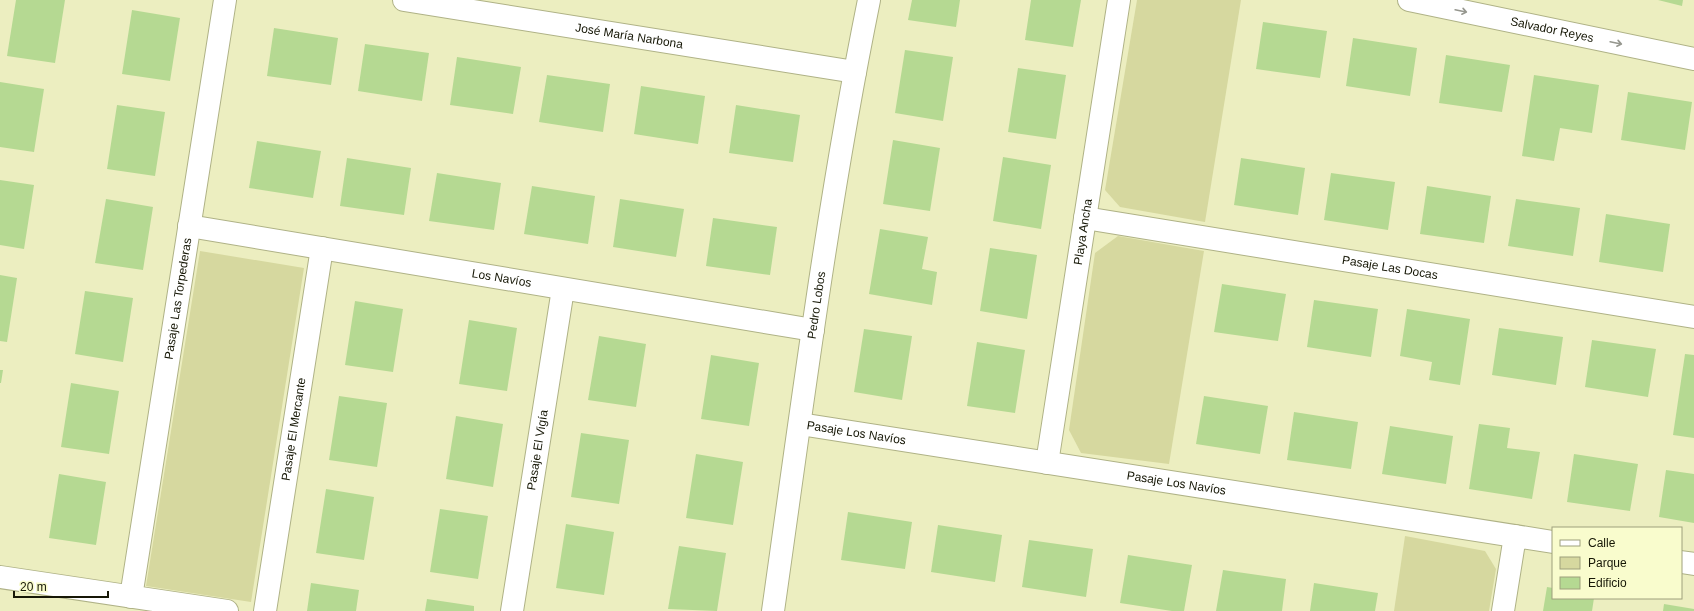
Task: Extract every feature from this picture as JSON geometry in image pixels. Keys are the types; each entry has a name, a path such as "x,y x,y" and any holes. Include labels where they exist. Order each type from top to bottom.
{"street":[{"name":"Pasaje Las Torpederas","path":"131,597 225,0"},
{"name":"José María Narbona","path":"404,0 483,6 855,72"},
{"name":"Pedro Lobos","path":"773,611 813,330 855,72 869,0"},
{"name":"Playa Ancha","path":"1047,463 1119,0"},
{"name":"Salvador Reyes","path":"1410,0 1694,59"},
{"name":"Pasaje Las Docas","path":"1085,218 1694,317"},
{"name":"Los Navíos","path":"190,226 813,330"},
{"name":"Pasaje El Mercante","path":"265,611 322,248"},
{"name":"Pasaje El Vigía","path":"512,611 563,288"},
{"name":"Pasaje Los Navíos","path":"800,424 1552,542"},
{"path":"1503,611 1515,536"},
{"path":"1682,562 1694,564"},
{"path":"0,577 227,611"}],"green space":[{"path":"1137,0 1241,0 1205,222 1120,207 1105,190"},
{"path":"1118,236 1204,251 1169,464 1081,453 1069,430 1095,253"},
{"path":"200,251 304,268 251,602 146,586"},
{"path":"1405,536 1485,551 1496,569 1489,611 1394,611"}],"building":[{"path":"16,0 65,0 55,63 7,56"},
{"path":"912,0 960,0 956,27 908,20"},
{"path":"1031,0 1081,0 1073,47 1025,40"},
{"path":"1658,0 1683,0 1682,6"},
{"path":"132,10 180,18 170,81 122,74"},
{"path":"1263,22 1327,31 1320,78 1256,69"},
{"path":"274,28 338,38 331,85 267,76"},
{"path":"1353,38 1417,48 1410,96 1346,86"},
{"path":"365,44 429,53 422,101 358,91"},
{"path":"905,50 953,57 943,121 895,113"},
{"path":"1446,55 1510,65 1502,112 1439,103"},
{"path":"457,57 521,67 513,114 450,105"},
{"path":"1018,68 1066,75 1056,139 1008,132"},
{"path":"547,75 610,84 603,132 539,122"},
{"path":"1534,75 1599,85 1592,133 1560,128 1554,161 1522,156"},
{"path":"0,82 44,89 34,152 0,147"},
{"path":"641,86 705,96 698,144 634,134"},
{"path":"1628,92 1692,102 1685,150 1621,140"},
{"path":"117,105 165,112 155,176 107,169"},
{"path":"736,105 800,115 793,162 729,153"},
{"path":"893,140 940,148 930,211 883,204"},
{"path":"257,141 321,151 313,198 249,188"},
{"path":"1003,157 1051,165 1041,229 993,221"},
{"path":"347,158 411,168 404,215 340,206"},
{"path":"1241,158 1305,168 1298,215 1234,205"},
{"path":"437,173 501,183 494,230 429,221"},
{"path":"1331,173 1395,182 1388,230 1324,220"},
{"path":"0,180 34,185 24,249 0,245"},
{"path":"532,186 595,196 588,244 524,234"},
{"path":"1427,186 1491,196 1484,243 1420,234"},
{"path":"106,199 153,207 143,270 95,263"},
{"path":"620,199 684,209 676,257 613,247"},
{"path":"1516,199 1580,208 1573,256 1508,246"},
{"path":"1606,214 1670,224 1663,272 1599,262"},
{"path":"713,218 777,227 770,275 706,266"},
{"path":"880,229 928,237 922,269 937,272 932,305 869,294"},
{"path":"990,248 1037,255 1027,319 980,311"},
{"path":"0,275 17,278 7,342 0,341"},
{"path":"1222,284 1286,294 1278,341 1214,332"},
{"path":"85,291 133,298 123,362 75,354"},
{"path":"1314,300 1378,309 1371,357 1307,347"},
{"path":"355,301 403,309 393,372 345,365"},
{"path":"1407,309 1470,319 1460,385 1429,380 1432,362 1400,356"},
{"path":"469,320 517,328 507,391 459,384"},
{"path":"1499,328 1563,337 1556,385 1492,375"},
{"path":"864,329 912,336 902,400 854,392"},
{"path":"599,336 646,344 636,407 588,400"},
{"path":"1592,340 1656,349 1648,397 1585,387"},
{"path":"977,342 1025,350 1015,413 967,406"},
{"path":"1685,354 1694,355 1694,438 1673,435"},
{"path":"711,355 759,363 749,426 701,419"},
{"path":"0,370 3,370 1,383 0,383"},
{"path":"71,383 119,391 109,454 61,447"},
{"path":"339,396 387,403 377,467 329,460"},
{"path":"1204,396 1268,406 1260,454 1196,444"},
{"path":"1294,412 1358,422 1351,469 1287,460"},
{"path":"456,416 503,424 493,487 446,479"},
{"path":"1479,424 1510,428 1507,448 1540,452 1532,499 1469,489"},
{"path":"1390,426 1453,436 1446,484 1382,474"},
{"path":"581,433 629,440 619,504 571,497"},
{"path":"696,454 743,462 733,525 686,518"},
{"path":"1574,454 1638,464 1630,511 1567,502"},
{"path":"1666,470 1694,474 1694,523 1659,517"},
{"path":"59,474 106,482 96,545 49,538"},
{"path":"326,489 374,497 364,560 316,553"},
{"path":"440,509 488,516 478,579 430,572"},
{"path":"848,512 912,522 905,569 841,560"},
{"path":"566,524 614,532 604,595 556,588"},
{"path":"938,525 1002,535 995,582 931,572"},
{"path":"1029,540 1093,549 1086,597 1022,587"},
{"path":"679,546 726,553 717,611 668,609"},
{"path":"1128,555 1192,565 1184,611 1172,611 1120,603"},
{"path":"1223,570 1286,579 1282,611 1216,611"},
{"path":"311,583 359,590 356,611 307,611"},
{"path":"1314,583 1378,593 1375,611 1310,611"},
{"path":"1547,587 1552,588 1552,599 1594,599 1592,611 1543,611"},
{"path":"427,599 474,606 474,611 425,611"},
{"path":"1664,604 1694,609 1694,611 1663,611"}]}
